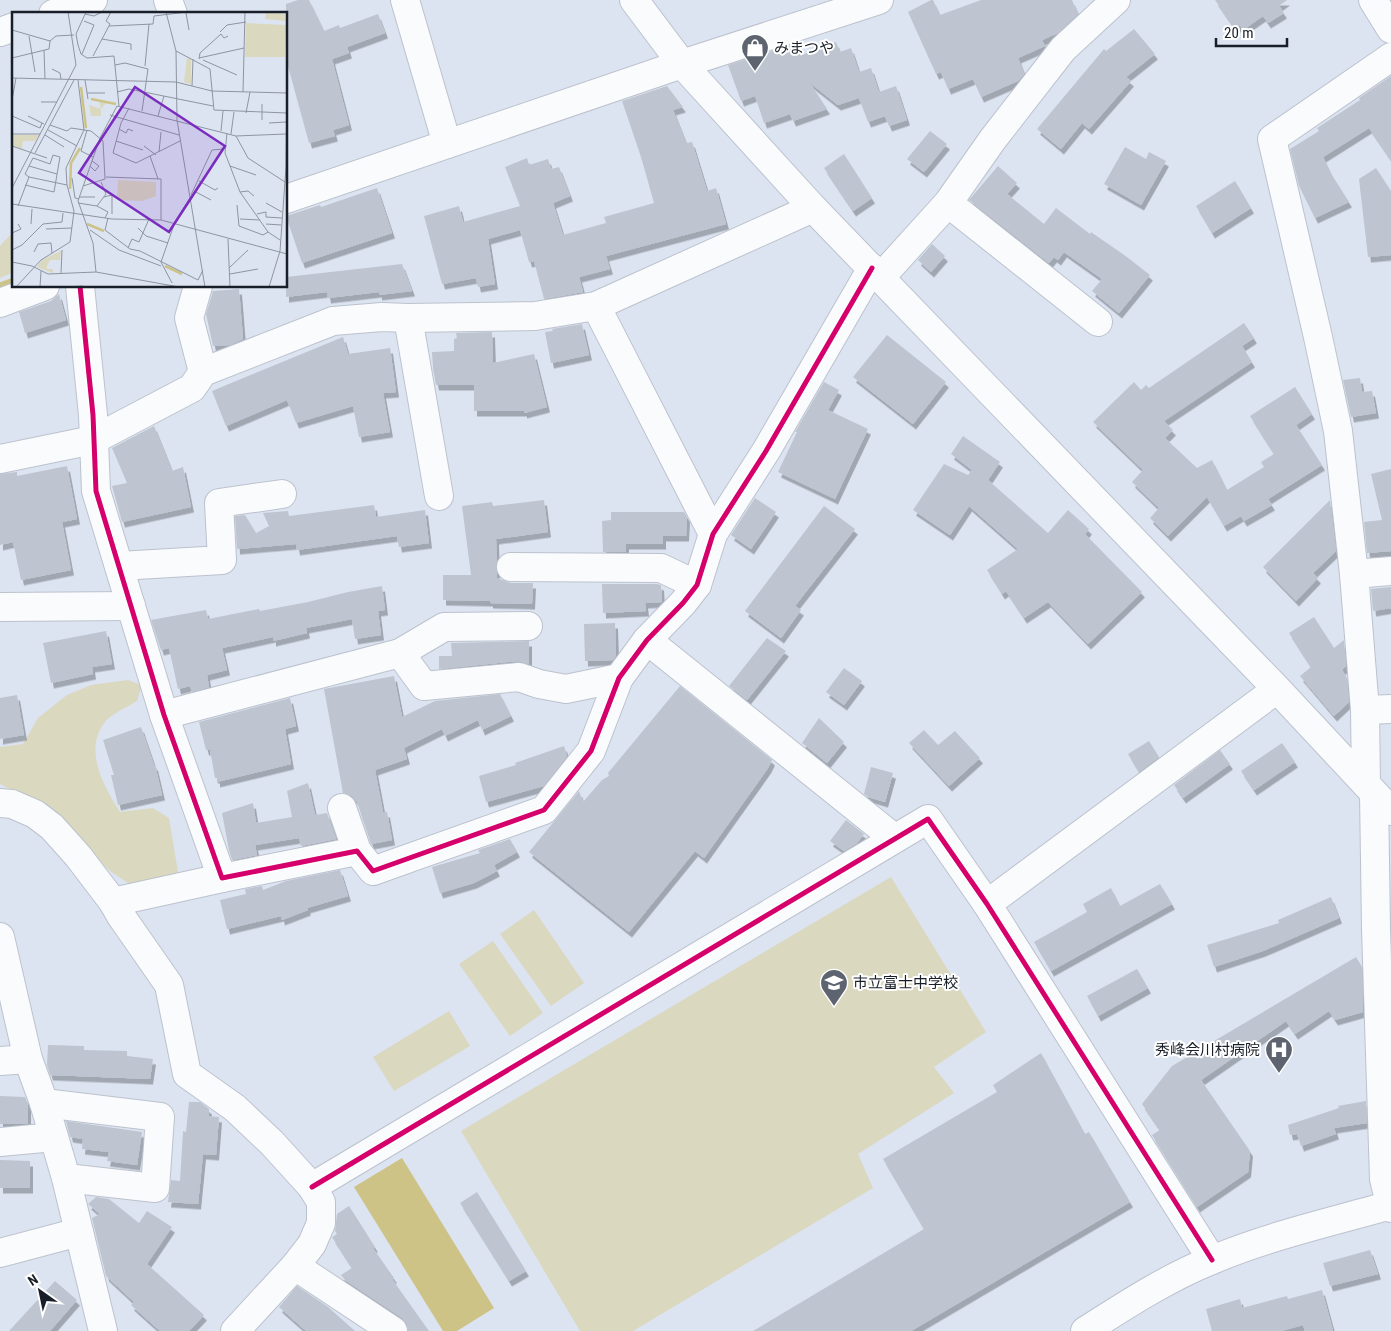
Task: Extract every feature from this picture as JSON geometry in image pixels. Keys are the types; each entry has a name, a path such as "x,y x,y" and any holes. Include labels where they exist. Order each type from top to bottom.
{"street":[{"path":"59,12 93,0"},
{"path":"168,0 172,12"},
{"path":"405,0 445,136"},
{"path":"634,0 682,64 813,208 1277,689 1377,796"},
{"path":"288,198 445,136 682,64 879,0"},
{"path":"342,808 357,851 372,871 544,810 591,751 619,678 647,640 697,586 713,534 876,272 948,202 993,139 1063,49 1116,0"},
{"path":"1373,0 1391,29"},
{"path":"0,32 12,28"},
{"path":"1085,1331 1136,1299 1212,1260 1272,1238 1391,1206 1384,1179 1376,929 1378,710 1354,574 1338,432 1318,336 1272,139 1391,57"},
{"path":"948,202 1098,322"},
{"path":"0,459 93,440 192,388 203,372 333,321 382,317 535,316 596,306 813,208"},
{"path":"0,303 40,288"},
{"path":"80,288 93,415 96,491 164,715 222,878"},
{"path":"197,288 189,318 203,372"},
{"path":"596,306 713,534"},
{"path":"408,318 438,496"},
{"path":"119,566 222,560 219,503 282,494"},
{"path":"511,567 661,568 697,586"},
{"path":"1354,574 1391,572"},
{"path":"0,607 131,606"},
{"path":"164,715 400,653 444,627 528,626"},
{"path":"647,640 894,838"},
{"path":"400,653 424,686 519,676 539,684 566,689 619,678"},
{"path":"986,904 1277,689"},
{"path":"0,803 12,804 35,814 52,828 78,856 113,902 169,985 187,1074 235,1108 272,1143 312,1187 321,1202 321,1223 312,1244 295,1266 235,1331"},
{"path":"312,1187 928,819 986,904 1212,1260"},
{"path":"113,902 357,851"},
{"path":"0,937 28,1059 44,1103 66,1178 103,1331"},
{"path":"0,1061 28,1059"},
{"path":"44,1103 160,1117 155,1188 66,1178"},
{"path":"0,1142 54,1137"},
{"path":"0,1253 79,1232"},
{"path":"295,1266 394,1331"}],"shaded area":[{"path":"12,235 12,273 0,278 0,246"},
{"path":"128,680 142,685 137,701 105,722 96,744 98,768 102,780 120,812 153,808 169,818 178,872 166,883 131,885 110,871 68,829 32,800 0,784 0,747 23,744 38,718 67,695 91,685"},
{"path":"891,877 986,1032 934,1067 954,1093 858,1154 873,1188 633,1331 580,1331 461,1131"},
{"path":"534,910 584,983 551,1006 500,934"},
{"path":"493,941 543,1013 510,1036 459,964"},
{"path":"449,1011 470,1046 394,1091 373,1057"},
{"path":"402,1158 494,1308 457,1331 443,1331 354,1187"}],"building":[{"path":"298,0 309,0 324,31 339,25 340,28 378,14 385,33 347,47 349,53 332,59 349,125 333,130 335,136 309,143 288,66 288,12 286,12 286,4"},
{"path":"933,0 940,15 981,0 1072,0 1078,14 1058,33 1042,40 1045,46 1018,58 1024,74 1018,81 981,97 973,79 948,89 941,72 936,74 908,12"},
{"path":"1215,0 1287,0 1279,6 1284,13 1268,23 1263,16 1243,30 1240,25 1235,29"},
{"path":"1134,29 1155,54 1126,77 1131,81 1089,129 1082,123 1061,149 1037,129 1104,49 1106,51"},
{"path":"836,42 840,52 851,48 859,72 871,68 879,92 896,86 907,120 889,126 885,116 868,122 859,98 838,105 810,83 827,109 793,121 790,114 764,123 755,96 741,101 728,65 795,44 799,56"},
{"path":"1391,76 1391,160 1369,128 1323,157 1349,202 1315,218 1299,186 1290,149 1319,131 1317,128 1360,100 1359,98"},
{"path":"667,86 683,107 673,110 686,143 692,142 707,191 716,188 726,224 606,256 610,269 579,277 583,292 544,299 534,261 529,262 520,230 488,239 495,284 478,287 476,278 442,284 424,216 459,206 463,222 520,206 505,167 527,158 529,165 548,159 551,169 559,167 570,196 553,203 563,235 606,223 604,217 654,203 622,101"},
{"path":"930,131 947,144 924,172 907,159"},
{"path":"1125,147 1146,159 1149,152 1166,161 1141,205 1104,184"},
{"path":"844,154 872,198 853,211 824,168"},
{"path":"998,166 1017,183 1007,194 1044,224 1056,208 1150,275 1119,313 1092,291 1102,279 1064,252 1058,260 1054,257 1049,263 969,200"},
{"path":"1376,168 1391,191 1391,255 1368,257 1359,179"},
{"path":"1235,181 1251,208 1212,233 1196,206"},
{"path":"377,188 392,233 302,263 288,222 288,215 320,205 321,207"},
{"path":"932,244 945,256 931,272 918,260"},
{"path":"402,264 412,291 379,295 379,292 328,298 327,292 286,297 288,277"},
{"path":"239,289 243,339 230,345 213,346 206,314 213,291"},
{"path":"59,294 66,320 25,333 19,312 51,301"},
{"path":"1244,323 1254,338 1242,346 1252,362 1164,421 1173,430 1165,438 1197,468 1212,460 1227,490 1264,467 1261,462 1274,454 1250,416 1295,387 1312,414 1296,425 1322,465 1268,499 1272,505 1244,521 1241,516 1224,526 1207,497 1168,536 1150,518 1159,508 1132,482 1143,470 1093,422 1134,382 1141,390 1146,385 1149,388"},
{"path":"582,324 589,355 551,363 545,332"},
{"path":"492,332 493,363 534,354 547,407 524,413 524,411 474,411 474,385 436,385 432,352 454,351 454,339 457,338 456,333"},
{"path":"887,335 946,382 913,424 853,377"},
{"path":"343,337 348,354 390,348 396,392 383,393 390,432 359,437 353,406 296,423 287,400 226,426 212,391"},
{"path":"1360,378 1362,392 1372,391 1376,413 1351,417 1343,380"},
{"path":"824,382 839,390 828,410 868,429 835,499 778,472 797,432 795,432"},
{"path":"154,426 172,471 183,467 191,507 122,522 112,486 127,483 112,448"},
{"path":"963,436 1000,462 988,480 1048,533 1068,510 1089,529 1085,534 1142,592 1088,644 1048,602 1024,618 1006,591 1002,594 987,570 1018,549 969,506 950,535 913,510 944,464 968,475 972,470 951,454"},
{"path":"67,466 77,519 62,522 71,570 21,580 13,542 0,545 0,474 17,472 17,476"},
{"path":"1391,469 1391,551 1367,553 1364,522 1382,520 1371,474"},
{"path":"755,498 776,512 751,549 731,535"},
{"path":"544,500 548,532 496,539 497,578 511,583 533,583 532,604 443,600 443,575 471,575 462,506 492,502 493,506"},
{"path":"1330,500 1336,551 1313,573 1318,578 1296,601 1263,567"},
{"path":"374,505 376,517 425,510 429,543 399,547 397,536 297,550 296,544 237,549 235,516 245,515 256,533 269,526 263,513 288,511 289,516"},
{"path":"824,506 855,529 795,606 801,610 781,638 745,611"},
{"path":"611,512 684,512 687,517 686,536 663,536 663,544 626,544 626,552 603,552 602,521 611,520"},
{"path":"602,584 661,585 662,602 645,603 646,611 603,613"},
{"path":"382,586 385,610 378,611 381,635 355,639 352,619 306,628 307,633 273,641 273,637 222,648 227,670 207,675 209,687 192,692 190,686 178,689 169,648 161,650 151,620 206,610 208,619 308,602"},
{"path":"1391,587 1391,608 1373,611 1371,589"},
{"path":"1314,617 1334,648 1344,640 1346,666 1342,670 1347,678 1349,702 1334,716 1300,676 1311,667 1289,633"},
{"path":"615,623 616,655 613,660 585,661 584,624"},
{"path":"106,631 112,664 92,667 93,674 51,683 43,643"},
{"path":"767,638 786,651 747,700 729,686"},
{"path":"529,641 529,664 518,661 439,669 439,656 452,656 451,643"},
{"path":"844,668 862,681 844,705 826,692"},
{"path":"394,676 402,717 435,701 500,694 511,716 482,730 478,720 445,736 442,729 404,748 407,759 375,770 383,812 387,812 392,840 371,844 357,802 352,796 343,793 324,689"},
{"path":"680,686 772,760 704,858 695,851 629,932 529,852 579,791 583,802 602,780 609,776 608,773"},
{"path":"17,695 24,735 0,739 0,698"},
{"path":"290,698 296,726 285,729 291,764 217,782 210,750 206,750 199,722"},
{"path":"819,718 844,742 827,763 802,743"},
{"path":"141,727 155,765 162,795 118,805 111,775 114,775 103,740"},
{"path":"924,730 938,745 955,731 980,758 949,786 909,743"},
{"path":"1149,741 1159,757 1139,772 1128,754"},
{"path":"1282,743 1295,762 1254,790 1241,771"},
{"path":"564,746 567,756 544,786 486,802 479,776 516,765 515,763"},
{"path":"1220,750 1230,764 1183,798 1174,785"},
{"path":"871,767 893,773 885,802 864,794"},
{"path":"308,783 315,815 327,813 336,839 301,846 299,838 255,845 257,855 232,860 222,813 253,803 256,823 292,817 287,791"},
{"path":"846,820 864,834 857,843 844,851 830,841"},
{"path":"510,839 517,852 494,865 497,871 474,883 440,893 432,867 480,853 478,850"},
{"path":"340,870 348,896 307,908 308,910 282,920 281,916 227,929 220,900 246,894 245,889 262,886 263,890 286,881"},
{"path":"1160,884 1172,904 1051,971 1034,942 1087,912 1083,904 1111,888 1120,906"},
{"path":"1331,897 1339,918 1263,951 1214,967 1207,945 1279,923 1278,920"},
{"path":"1356,957 1362,967 1363,1012 1335,1020 1329,1011 1295,1034 1286,1021 1201,1080 1250,1151 1248,1172 1197,1207 1152,1135 1160,1130 1142,1104 1172,1066"},
{"path":"1137,969 1148,988 1098,1016 1087,996"},
{"path":"48,1045 84,1046 84,1050 127,1051 127,1056 153,1059 150,1079 50,1075 47,1065"},
{"path":"1041,1053 1085,1134 1089,1132 1130,1202 911,1331 753,1331 924,1229 883,1159 997,1092 993,1085"},
{"path":"0,1096 25,1097 28,1105 28,1124 0,1124"},
{"path":"1366,1101 1367,1123 1334,1128 1336,1134 1301,1146 1297,1134 1290,1135 1288,1125 1339,1108 1338,1106"},
{"path":"189,1102 200,1102 209,1109 209,1116 219,1117 216,1155 203,1154 198,1204 168,1202 171,1180 180,1181 183,1131 186,1132"},
{"path":"66,1121 142,1132 137,1165 107,1161 109,1152 82,1149 83,1139 70,1137"},
{"path":"0,1160 30,1161 30,1188 0,1188"},
{"path":"477,1192 526,1271 509,1281 460,1203"},
{"path":"96,1197 109,1199 139,1223 147,1211 172,1227 147,1264 204,1315 189,1331 160,1331 131,1305 134,1302 106,1276 92,1218 100,1214 88,1204"},
{"path":"349,1206 375,1247 373,1248 394,1278 392,1279 429,1331 408,1331 407,1324 402,1318 345,1280 341,1275 352,1268 332,1237 337,1234 335,1231 337,1214"},
{"path":"1370,1250 1378,1274 1330,1286 1323,1263"},
{"path":"55,1281 77,1300 50,1331 9,1331"},
{"path":"297,1286 328,1307 355,1331 306,1331 279,1307"},
{"path":"1322,1290 1333,1331 1305,1331 1303,1325 1281,1331 1212,1331 1206,1309 1240,1299 1242,1308 1287,1296 1288,1299"}],"waterway":[{"path":"0,286 12,282"}],"cycle path":[{"path":"80,288 93,415 96,491 164,715 222,878 357,851 373,871 544,810 591,751 619,678 647,640 683,603 697,585 713,534 766,451 872,268"},
{"path":"312,1187 928,819 987,904 1212,1260"}],"place":[{"name":"みまつや","path":"755,72"},
{"name":"市立富士中学校","path":"834,1007"},
{"name":"秀峰会川村病院","path":"1279,1074"}]}
